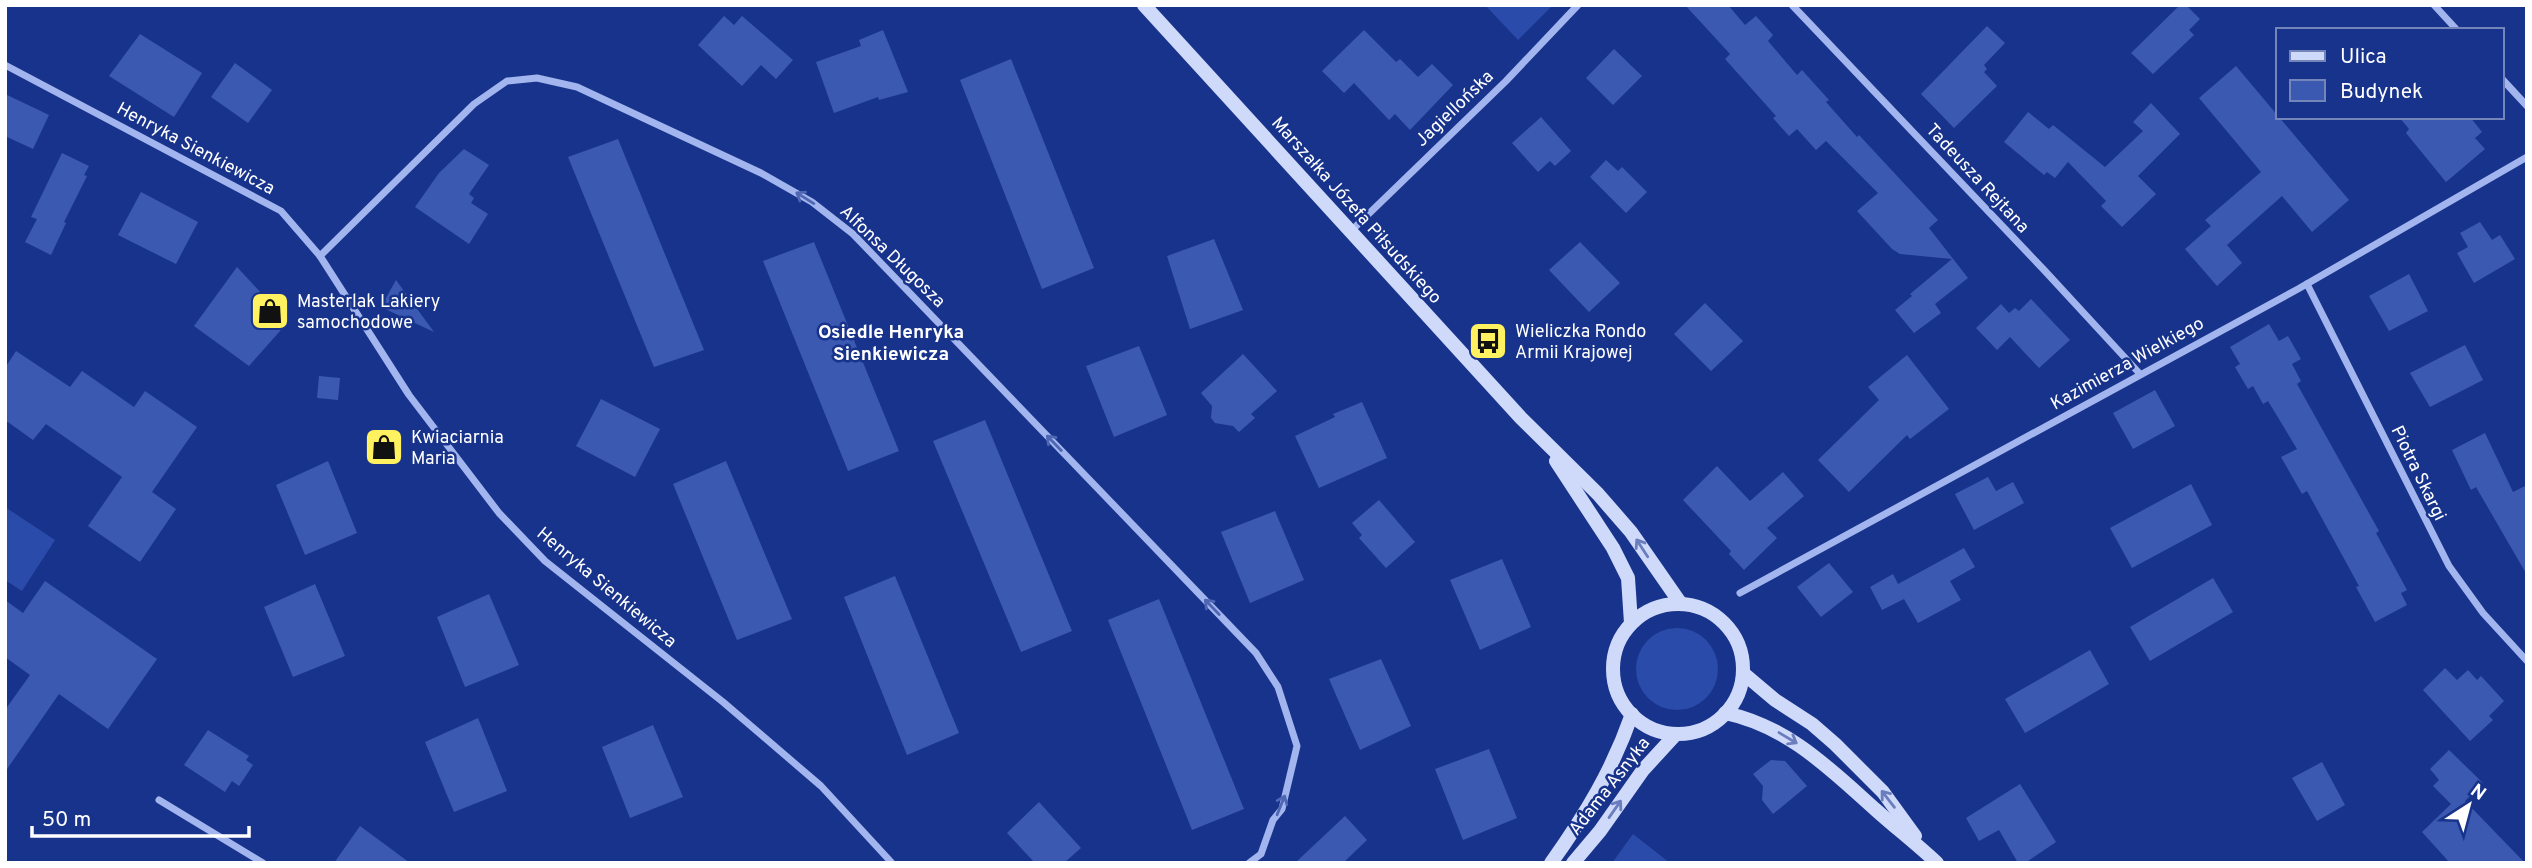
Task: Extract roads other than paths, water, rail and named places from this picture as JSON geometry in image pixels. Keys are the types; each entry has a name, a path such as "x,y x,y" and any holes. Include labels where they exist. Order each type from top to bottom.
{"main road":[{"name":"Marszałka Józefa Piłsudskiego","path":"1144,5 1542,440 1622,520 1681,604"},
{"name":"Marszałka Józefa Piłsudskiego","path":"1542,440 1603,531 1628,578 1631,623"},
{"path":"1681,604 1701,608 1719,618 1732,634 1741,653 1743,673 1740,687 1725,713 1694,732 1676,734 1660,731 1632,714 1621,701 1613,669 1621,636 1631,623 1646,612 1663,605 1681,604"},
{"path":"1743,673 1835,744 1883,793 1933,859"},
{"path":"1725,713 1748,718 1792,740 1822,761 1933,859"},
{"name":"Adama Asnyka","path":"1551,863 1586,814 1618,754 1632,714"},
{"name":"Adama Asnyka","path":"1573,863 1600,831 1643,770 1676,734"}],"street":[{"name":"Jagiellońska","path":"1351,231 1506,81 1578,5"},
{"name":"Tadeusza Rejtana","path":"1792,5 2140,374"},
{"path":"2434,5 2455,28"},
{"name":"Henryka Sienkiewicza","path":"5,65 281,211 320,256 409,395 499,513 545,561 723,702 821,786 892,863"},
{"name":"Alfonsa Długosza","path":"320,256 474,104 507,81 537,78 577,87 761,173 812,202 853,234 1256,653 1272,676 1297,747 1282,809 1273,820 1261,854 1249,863"},
{"path":"2504,81 2527,106"},
{"name":"Kazimierza Wielkiego","path":"1740,593 2307,284 2527,157"},
{"name":"Piotra Skargi","path":"2307,284 2449,566 2483,613 2527,661"},
{"path":"159,800 263,863"}],"place":[{"name":"Masterlak Lakiery samochodowe","path":"270,311"},
{"name":"Wieliczka Rondo Armii Krajowej","path":"1488,341"},
{"name":"Kwiaciarnia Maria","path":"384,447"}],"district":[{"name":"Osiedle Henryka Sienkiewicza","path":"891,342"}]}
